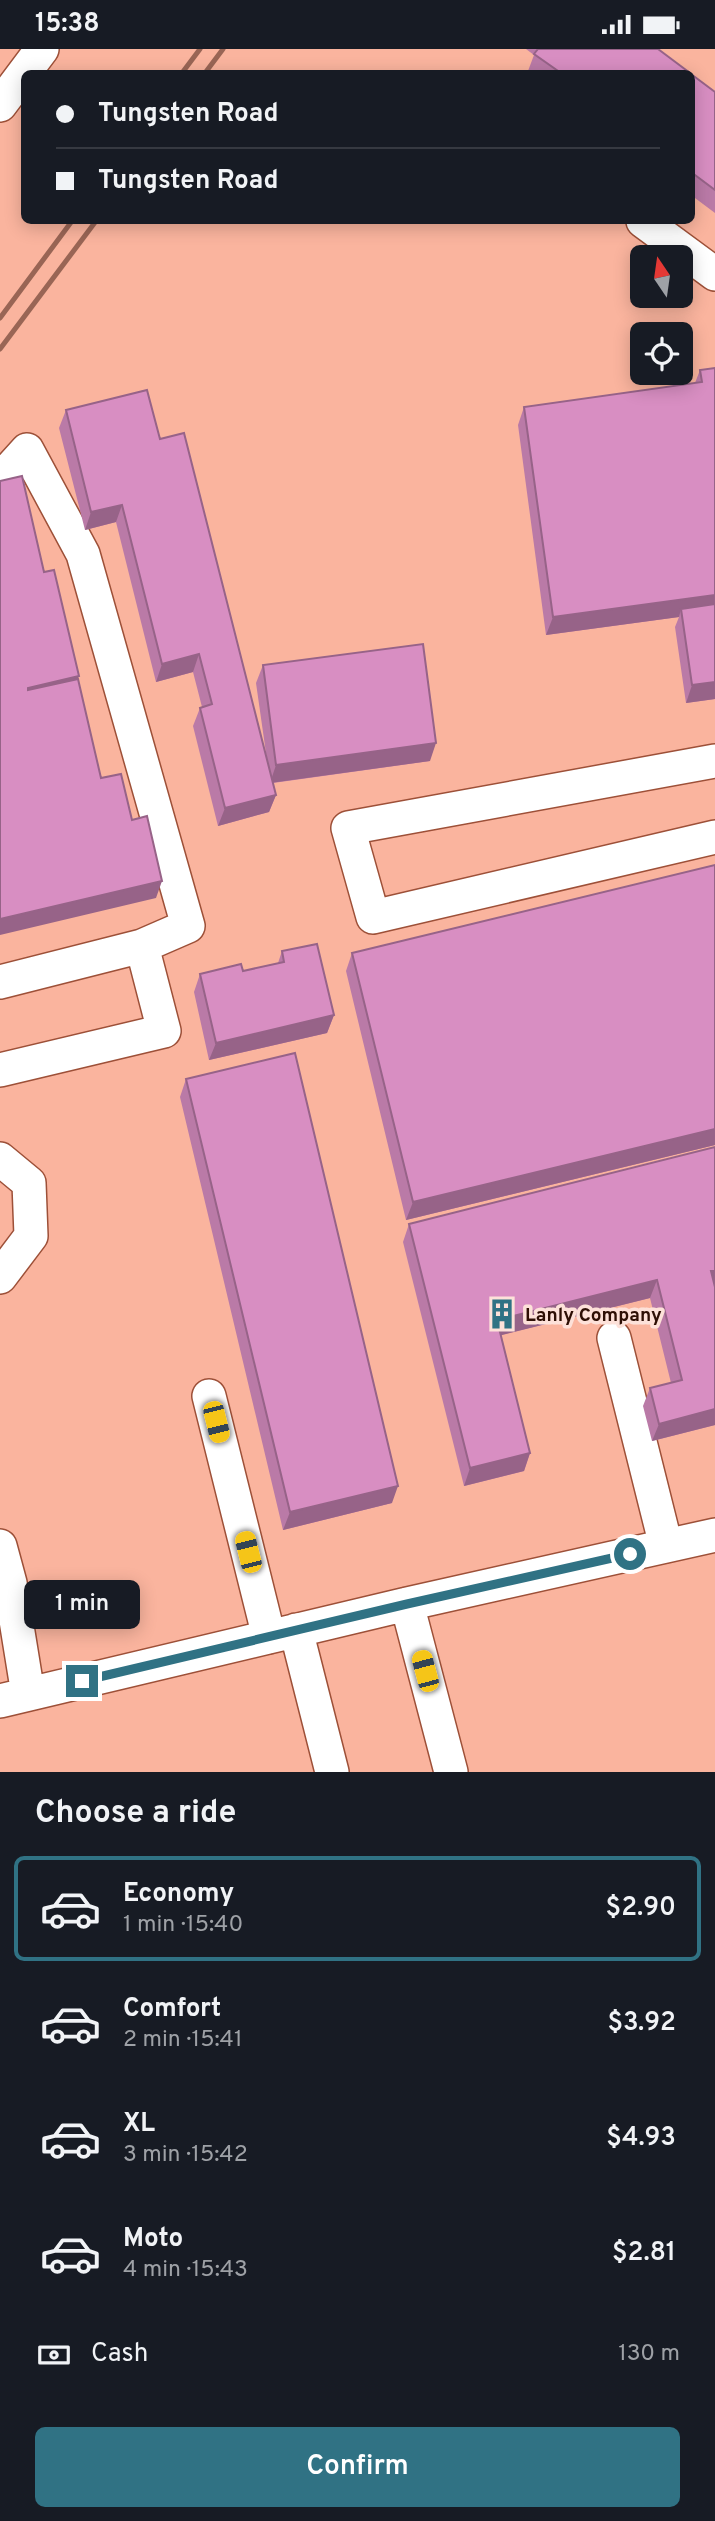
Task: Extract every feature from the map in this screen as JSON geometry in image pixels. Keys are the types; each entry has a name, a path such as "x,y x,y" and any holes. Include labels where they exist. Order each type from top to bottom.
{"street":[{"path":"26,70 42,49"},
{"path":"0,105 21,77"},
{"path":"647,224 715,274"},
{"path":"0,480 27,450 83,554 188,926 142,946 0,982"},
{"path":"715,761 348,828 373,917 715,837"},
{"path":"0,1070 164,1031 142,946"},
{"path":"0,1159 29,1183 31,1236 0,1277"},
{"path":"614,1338 666,1546"},
{"path":"209,1397 282,1633 332,1772"},
{"path":"0,1546 14,1697 407,1604 715,1535"},
{"path":"407,1604 451,1772"}],"building":[{"path":"538,49 658,49 686,70 557,70 534,54"},
{"path":"695,77 715,92 715,190 695,175"},
{"path":"715,368 715,595 553,617 524,407 693,385 702,382 700,370"},
{"path":"147,390 160,439 184,433 276,795 225,808 200,708 212,704 199,654 162,664 122,505 91,512 66,410"},
{"path":"22,476 44,572 54,570 79,676 28,690 78,679 101,778 121,774 132,820 147,816 162,881 0,919 0,481"},
{"path":"715,604 715,682 692,685 681,609"},
{"path":"423,644 436,743 276,765 263,665"},
{"path":"715,865 715,1129 413,1202 352,953"},
{"path":"317,944 334,1015 216,1043 200,974 241,964 243,971 284,962 282,951"},
{"path":"295,1053 398,1486 290,1512 186,1079"},
{"name":"Lanly Company","path":"715,1147 715,1271 711,1271 715,1287 715,1409 659,1424 650,1388 682,1380 657,1280 497,1320 530,1453 470,1468 409,1224"}],"railway":[{"path":"184,70 200,49"},
{"path":"207,70 223,49"},
{"path":"0,318 70,224"},
{"path":"0,349 94,224"}],"place":[{"name":"Lanly Company","path":"502,1314"}],"route":[{"path":"82,1681 630,1554"}]}
